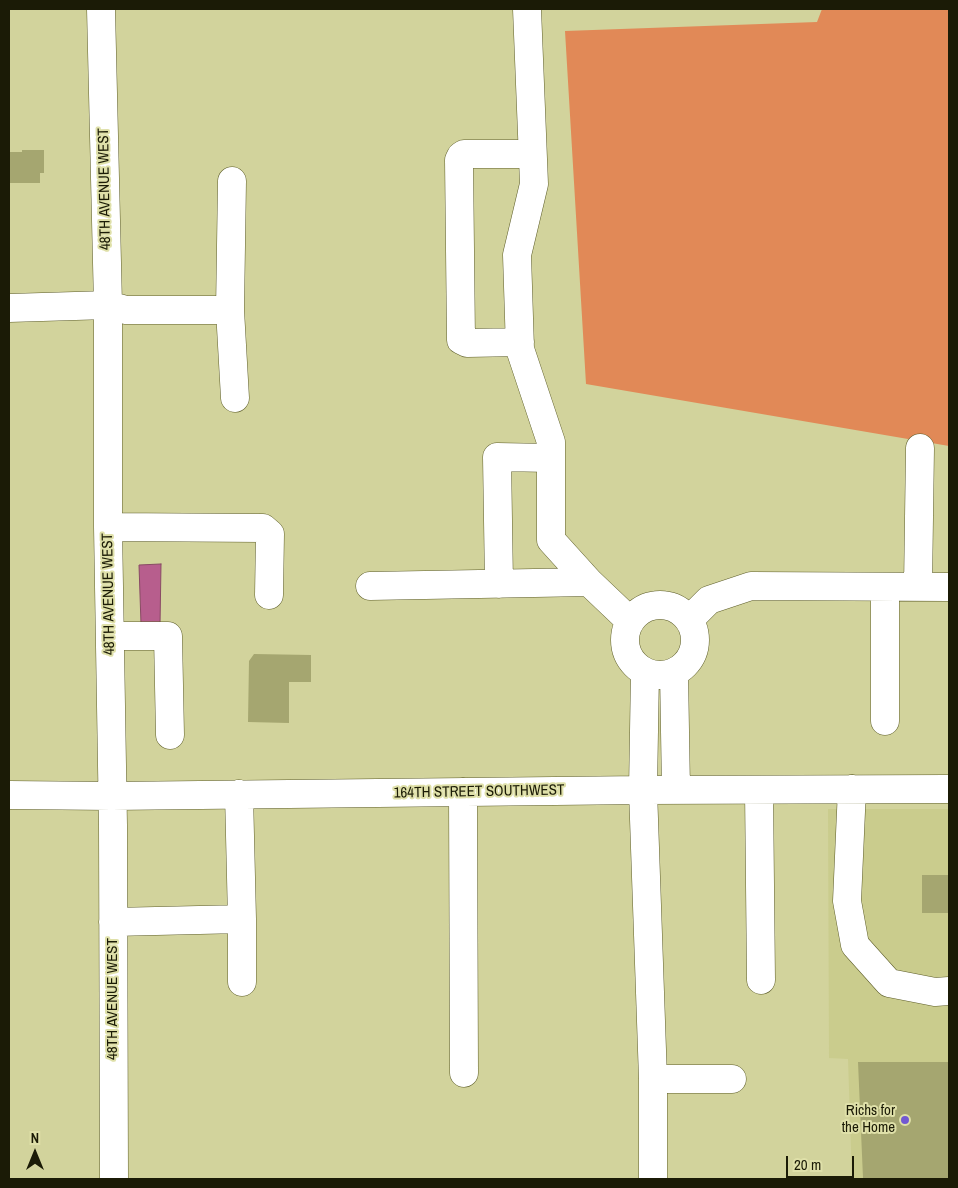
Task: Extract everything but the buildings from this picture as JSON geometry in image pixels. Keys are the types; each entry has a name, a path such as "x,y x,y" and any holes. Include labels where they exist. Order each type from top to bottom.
{"street":[{"name":"48TH AVENUE WEST","path":"101,9 108,306 108,527 112,796 114,1179"},
{"path":"526,9 534,184 518,255 520,349 551,442 551,540 589,582 630,621"},
{"path":"520,342 467,343 461,340 459,160 460,156 464,154 532,154"},
{"path":"232,181 230,310 235,398"},
{"path":"9,308 108,306 126,310 230,310"},
{"path":"918,587 920,448"},
{"path":"499,584 496,458 551,458"},
{"path":"108,527 263,528 270,534 270,595"},
{"path":"370,586 589,582"},
{"path":"689,620 709,600 751,586 949,587"},
{"path":"885,587 885,721"},
{"path":"670,606 689,620 694,629 694,650 690,659 683,667 664,675 654,675 645,672 635,665 628,656 625,644 626,632 630,621 637,613 648,607 670,606"},
{"path":"110,636 168,636 170,735"},
{"path":"645,672 643,790 653,1079 653,1179"},
{"path":"674,672 676,790"},
{"path":"852,789 847,902 855,944 889,984 934,992 949,991"},
{"name":"164TH STREET SOUTHWEST","path":"9,795 112,796 643,790 949,789"},
{"path":"759,790 761,980"},
{"path":"463,792 464,1073"},
{"path":"239,794 242,982"},
{"path":"113,922 242,920"},
{"path":"653,1079 732,1079"}],"shaded area":[{"path":"822,9 949,9 949,446 586,384 565,31 817,22"},
{"path":"161,564 160,625 141,624 139,565"},
{"path":"828,809 949,809 949,1179 852,1179 848,1059 829,1058"}],"place":[{"name":"Richs for the Home","path":"905,1120"}]}
